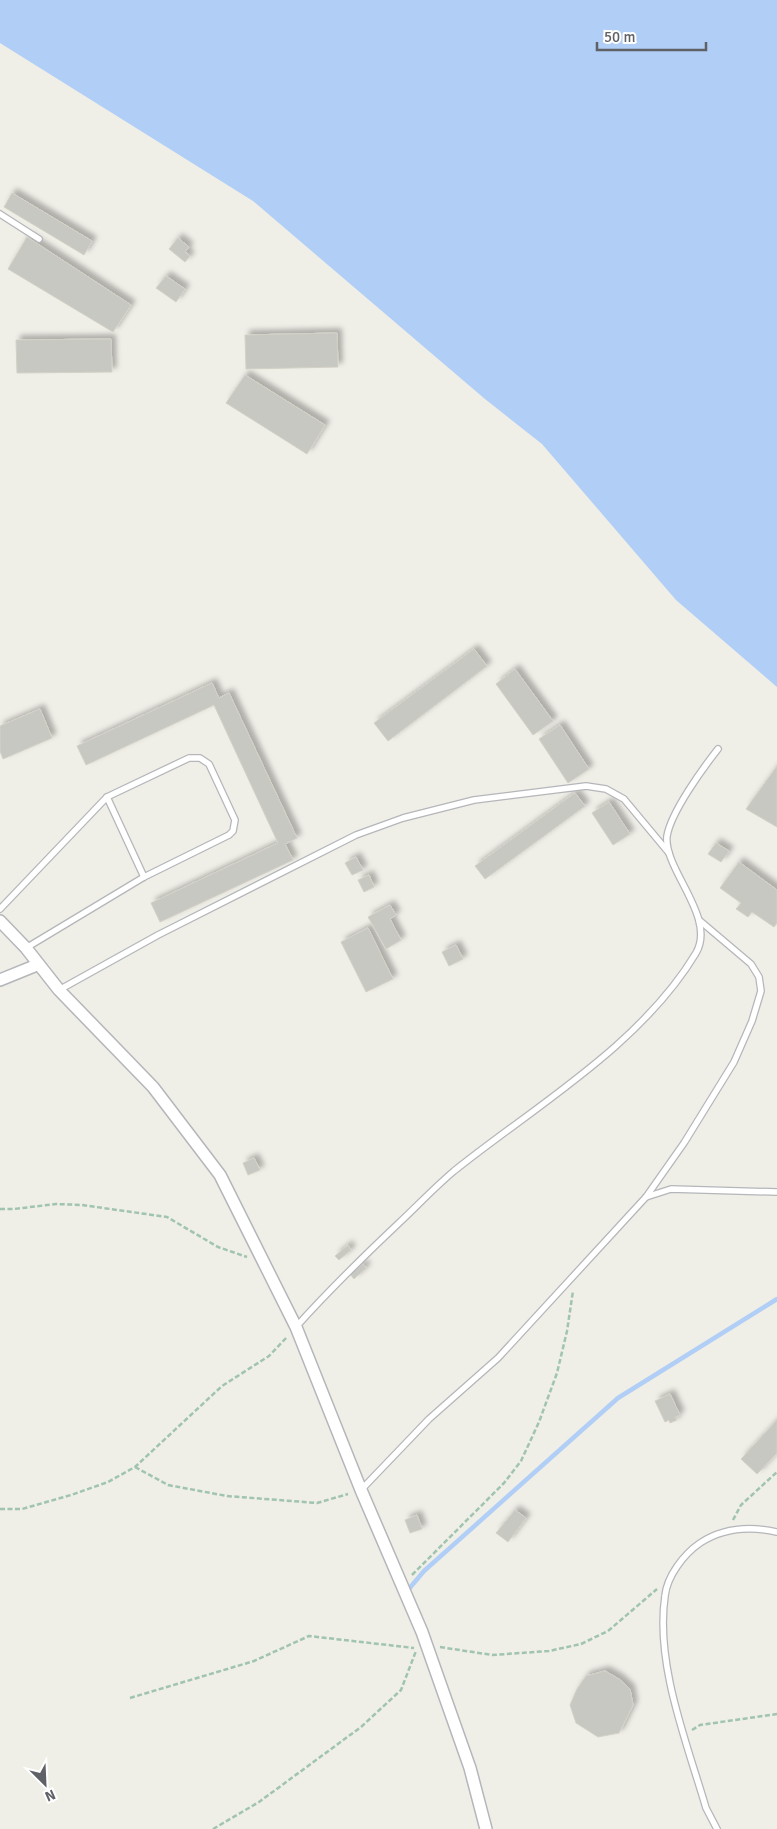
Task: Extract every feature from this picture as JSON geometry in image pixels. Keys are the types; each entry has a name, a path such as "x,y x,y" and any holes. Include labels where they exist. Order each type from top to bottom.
{"street":[{"path":"0,921 26,948 37,965 59,990 153,1087 220,1175 296,1327 361,1490 402,1584 470,1768 486,1829"},
{"path":"0,980 37,965"}],"lane":[{"path":"0,214 39,239"},
{"path":"669,852 667,836 670,827 695,779 718,749"},
{"path":"0,909 107,797 189,758 200,758 209,764 235,820 233,831 224,838 144,876 26,948"},
{"path":"59,990 158,934 356,835 403,818 474,800 586,786 606,789 624,798 669,852 688,892 698,920 700,936 697,952 654,1009 606,1054 452,1173 331,1287 296,1327"},
{"path":"107,797 144,876"},
{"path":"361,1490 429,1418 498,1358 646,1197 684,1143 734,1062 752,1020 761,991 759,977 751,964 698,920"},
{"path":"646,1197 671,1189 777,1192"},
{"path":"717,1829 706,1808 684,1735 667,1667 665,1594 672,1576 683,1559 706,1539 745,1528 777,1532"}],"path":[{"path":"0,1209 56,1204 82,1205 167,1218 218,1247 266,1265"},
{"path":"402,1584 504,1483 524,1455 557,1373 567,1331 575,1276"},
{"path":"0,1509 22,1509 71,1495 108,1482 134,1467 169,1437 222,1386 269,1356 296,1327"},
{"path":"134,1467 168,1484 227,1496 267,1501 317,1503 361,1490"},
{"path":"726,1532 742,1505 777,1472"},
{"path":"426,1646 492,1655 549,1651 581,1644 608,1631 672,1576"},
{"path":"130,1698 254,1661 309,1636 418,1648 401,1690 360,1727 266,1798 213,1829"},
{"path":"684,1735 700,1725 777,1714"}],"water":[{"path":"0,0 777,0 777,687 676,600 542,444 485,399 253,201 0,43"}],"building":[{"path":"12,193 92,241 84,255 4,207"},
{"path":"27,237 131,305 113,332 8,269"},
{"path":"178,238 189,247 185,252 190,256 185,262 169,249"},
{"path":"166,276 185,289 176,302 156,288"},
{"path":"337,333 338,367 246,369 245,335"},
{"path":"111,339 112,372 17,373 16,340"},
{"path":"245,375 325,425 307,454 226,403"},
{"path":"474,649 487,666 388,741 374,723"},
{"path":"515,669 553,721 533,735 496,684"},
{"path":"212,683 219,698 229,693 297,838 285,844 293,860 160,922 151,903 278,843 214,705 86,765 77,746"},
{"path":"40,709 52,738 3,759 0,751 0,726"},
{"path":"560,725 589,769 568,783 539,739"},
{"path":"777,766 777,827 746,809"},
{"path":"575,793 585,806 485,879 475,866"},
{"path":"609,802 630,834 613,845 592,813"},
{"path":"716,843 729,851 721,862 708,854"},
{"path":"356,857 363,870 352,875 345,863"},
{"path":"739,862 777,890 777,923 774,927 752,912 748,917 736,909 741,903 720,888"},
{"path":"369,875 374,887 364,892 358,880"},
{"path":"390,905 396,915 390,919 401,940 386,949 368,917"},
{"path":"368,928 393,979 366,992 341,942"},
{"path":"456,945 463,959 449,966 442,952"},
{"path":"254,1158 260,1170 248,1175 243,1163"},
{"path":"348,1245 351,1250 339,1260 335,1256"},
{"path":"363,1264 366,1268 354,1279 350,1274"},
{"path":"670,1394 680,1415 675,1417 677,1420 670,1423 669,1420 665,1422 655,1401"},
{"path":"777,1420 777,1453 757,1474 741,1459"},
{"path":"515,1510 526,1518 508,1542 496,1533"},
{"path":"417,1515 422,1529 410,1533 405,1520"},
{"path":"605,1671 619,1679 630,1689 633,1705 619,1733 598,1737 576,1723 570,1705 577,1689 586,1676"}],"waterway":[{"path":"408,1590 424,1571 618,1398 777,1299"}]}
